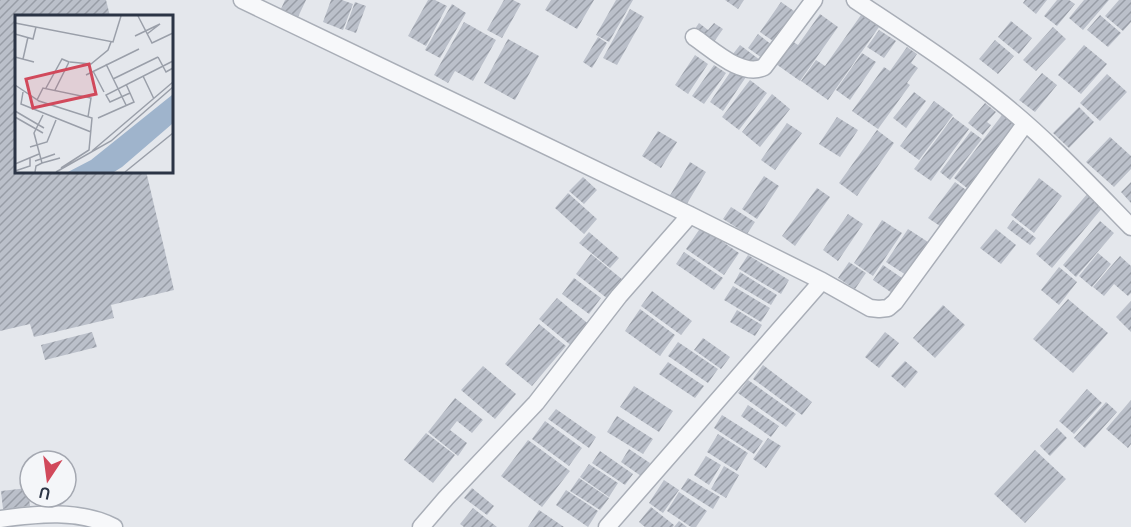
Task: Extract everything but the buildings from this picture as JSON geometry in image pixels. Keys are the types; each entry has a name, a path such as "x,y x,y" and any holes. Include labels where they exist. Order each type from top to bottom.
{"street":[{"path":"242,0 690,215 822,280 870,308 888,308 895,302 1025,124"},
{"path":"694,37 741,69 757,71 764,67 814,0"},
{"path":"855,0 999,100 1053,147 1131,227"},
{"path":"421,527 523,414 536,403 619,296 690,215"},
{"path":"607,527 822,280"},
{"path":"0,519 78,515 114,527"}]}
